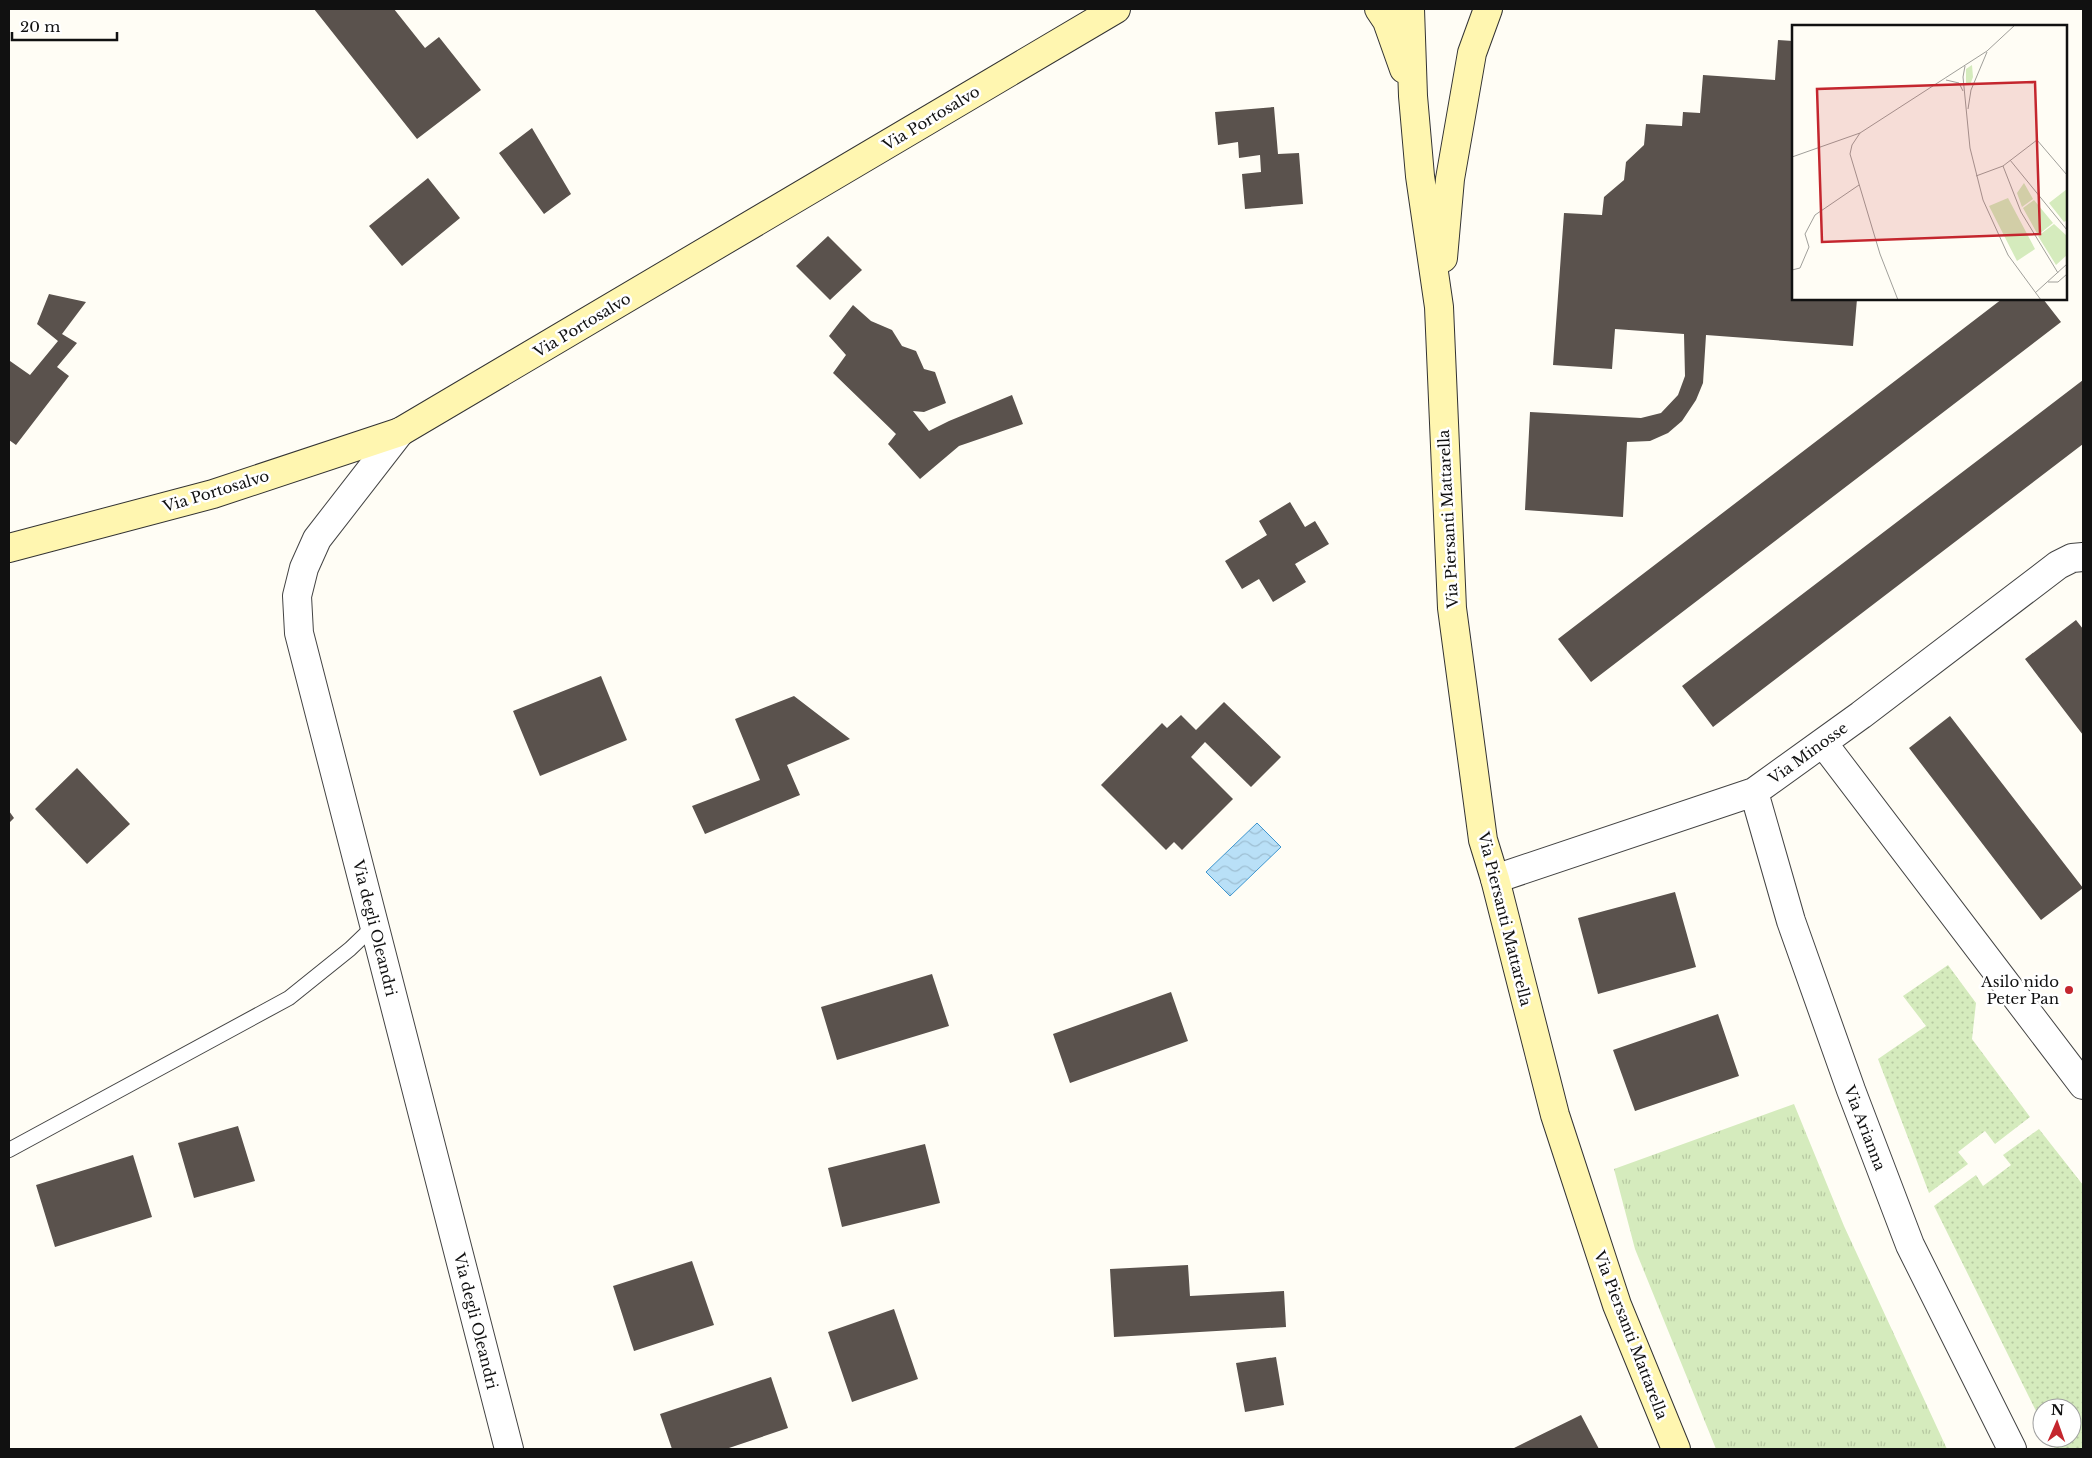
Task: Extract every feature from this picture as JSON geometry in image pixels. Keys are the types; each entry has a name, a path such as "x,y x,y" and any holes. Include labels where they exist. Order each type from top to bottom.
{"street":[{"name":"Via Portosalvo","path":"9,548 213,494 400,432 1116,9"},
{"path":"1379,9 1387,21 1413,96"},
{"path":"1410,9 1413,96 1420,176 1439,307"},
{"path":"1439,307 1450,179 1472,53 1488,9"},
{"name":"Via Piersanti Mattarella","path":"1439,307 1452,608 1483,840 1495,879 1555,1115 1616,1305 1676,1449"},
{"name":"Via degli Oleandri","path":"400,432 317,539 304,568 297,596 299,633 509,1449"},
{"name":"Via Minosse","path":"1495,879 1754,792 1823,743 2058,564 2072,558 2083,557"},
{"path":"1823,743 2083,1085"},
{"name":"Via Arianna","path":"1754,792 1791,921 1851,1090 1910,1245 2012,1449"}],"lane":[{"path":"9,1150 289,998 350,949 374,926"}],"green space":[{"path":"1948,965 1976,1003 1972,1039 2030,1117 1995,1144 1985,1131 1958,1152 1968,1164 1929,1193 1878,1059 1926,1026 1903,996"},
{"path":"1794,1104 1844,1226 1947,1449 1716,1449 1635,1249 1614,1169"},
{"path":"2039,1129 2083,1185 2083,1449 2055,1448 2082,1448 2082,1398 2032,1398 2032,1403 1934,1206 1976,1175 1983,1186 2011,1165 2003,1155"}],"water":[{"path":"1257,823 1281,847 1230,896 1206,872"}],"building":[{"path":"314,9 394,9 425,48 439,37 481,90 417,139"},
{"path":"1778,40 1792,41 1792,300 1857,300 1853,346 1706,335 1703,383 1696,400 1682,421 1668,433 1650,441 1627,442 1623,517 1525,510 1530,412 1641,418 1661,413 1678,395 1685,376 1684,334 1615,329 1612,369 1553,365 1564,213 1602,215 1604,197 1624,180 1626,162 1644,145 1646,124 1682,126 1683,112 1700,113 1703,75 1775,80"},
{"path":"1274,107 1278,154 1299,153 1303,204 1245,209 1242,174 1261,172 1260,155 1239,158 1238,142 1218,145 1215,112"},
{"path":"532,128 571,194 544,214 499,153"},
{"path":"428,178 460,218 402,266 369,226"},
{"path":"828,236 862,270 830,300 796,266"},
{"path":"49,294 86,302 62,334 77,343 57,367 69,376 16,445 9,440 9,362 30,375 58,341 37,324"},
{"path":"2001,300 2044,300 2061,322 1591,682 1558,639"},
{"path":"853,305 871,321 892,330 902,346 916,351 924,369 935,372 946,403 924,412 913,411 929,431 1012,395 1023,424 959,446 920,479 888,444 896,434 833,373 846,355 829,336"},
{"path":"2083,380 2083,444 1713,727 1682,686"},
{"path":"1290,502 1305,527 1315,521 1329,544 1295,564 1306,582 1273,602 1259,579 1242,589 1225,561 1267,535 1259,521"},
{"path":"2076,620 2083,629 2083,735 2025,659"},
{"path":"601,676 627,740 540,776 513,711"},
{"path":"794,696 850,739 787,765 800,795 705,834 692,806 760,780 735,719"},
{"path":"1224,702 1281,757 1251,787 1205,742 1191,757 1233,799 1182,850 1174,842 1166,850 1101,785 1162,723 1167,728 1181,715 1196,730"},
{"path":"1950,716 2083,888 2041,920 1909,748"},
{"path":"77,768 130,824 87,864 35,809"},
{"path":"9,811 14,818 9,823"},
{"path":"1675,892 1696,967 1598,994 1578,918"},
{"path":"932,974 949,1026 837,1060 821,1007"},
{"path":"1171,992 1188,1041 1070,1083 1053,1034"},
{"path":"1718,1014 1739,1076 1635,1111 1613,1050"},
{"path":"238,1126 255,1181 194,1198 178,1143"},
{"path":"925,1144 940,1203 842,1227 828,1168"},
{"path":"133,1155 152,1217 55,1247 36,1185"},
{"path":"692,1261 714,1325 634,1351 613,1286"},
{"path":"1188,1265 1190,1296 1284,1291 1286,1327 1114,1337 1110,1269"},
{"path":"894,1309 918,1379 852,1402 828,1332"},
{"path":"1276,1357 1284,1405 1245,1412 1236,1363"},
{"path":"771,1377 788,1428 726,1449 672,1449 660,1414"},
{"path":"1581,1415 1599,1449 1512,1449"}],"place":[{"name":"Asilo nido Peter Pan","path":"2069,990"}]}
